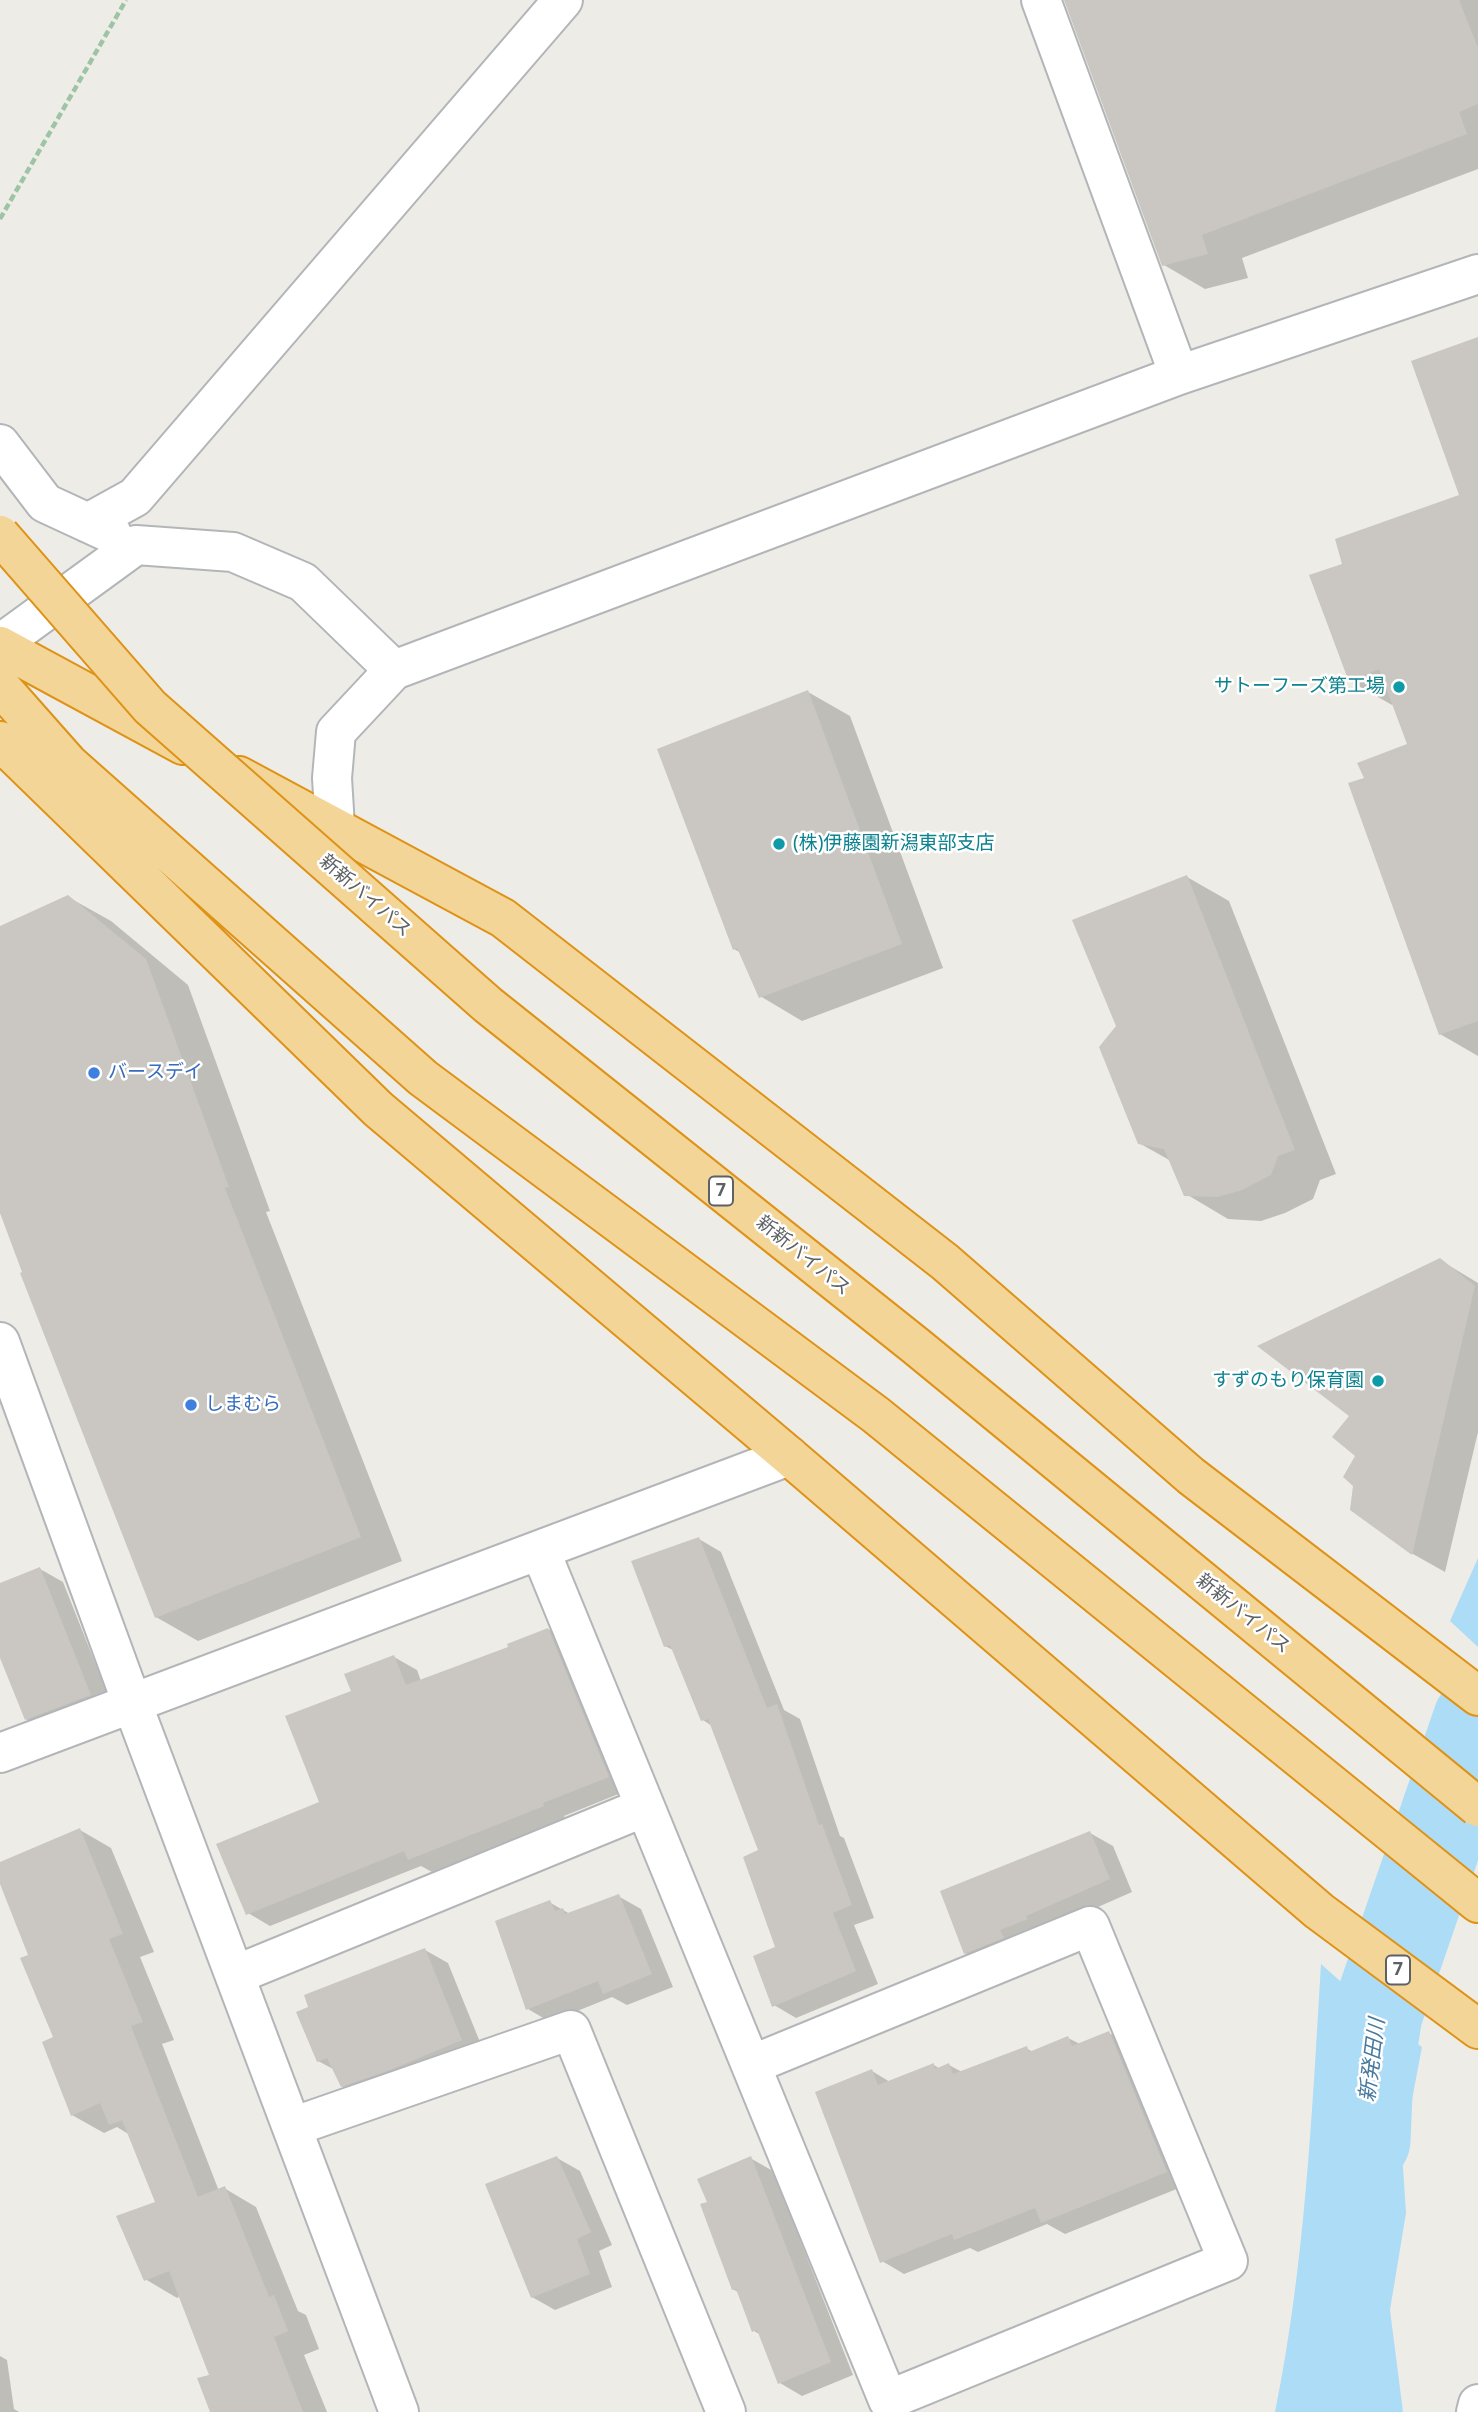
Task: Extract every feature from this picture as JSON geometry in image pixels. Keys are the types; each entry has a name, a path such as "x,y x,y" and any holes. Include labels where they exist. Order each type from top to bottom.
{"highway":[{"name":"新新バイパス","path":"0,536 150,707 488,1005 916,1346 1478,1807"},
{"path":"0,645 503,918 945,1262 1191,1476 1478,1696"},
{"path":"0,687 69,764 423,1078 876,1415 1478,1903"},
{"name":"7","path":"0,741 378,1109 789,1456 1319,1911 1478,2029"}],"street":[{"path":"88,523 135,497 563,0"},
{"path":"1041,0 1179,374"},
{"path":"335,827 332,778 336,732 394,670 1179,374 1478,274"},
{"path":"0,444 45,503 136,545 233,552 303,582 394,670"},
{"path":"0,645 136,545"},
{"path":"0,1342 132,1703 399,2412"},
{"path":"0,1753 789,1456"},
{"path":"540,1550 888,2400 1228,2261 1090,1926 751,2065"},
{"path":"235,1975 645,1807"},
{"path":"292,2127 571,2030 726,2412"},
{"path":"1476,2412 1478,2404"}],"path":[{"path":"0,219 126,0"}],"water":[{"path":"1478,1558 1478,1647 1450,1621"},
{"path":"1321,1964 1377,2014 1422,2047 1402,2152 1406,2213 1390,2310 1403,2412 1275,2412 1294,2301 1300,2245"}],"building":[{"path":"1064,0 1459,0 1478,48 1478,104 1459,112 1467,134 1202,235 1208,254 1162,266"},
{"name":"サトーフーズ第工場","path":"1478,337 1478,1021 1439,1035 1348,783 1364,778 1357,763 1407,744 1379,669 1349,682 1309,575 1342,564 1335,539 1459,495 1411,361"},
{"name":"(株)伊藤園新潟東部支店","path":"808,690 902,944 759,998 737,948 733,950 657,749"},
{"path":"1187,875 1295,1150 1278,1156 1271,1175 1242,1190 1218,1197 1184,1196 1164,1149 1138,1144 1099,1047 1116,1026 1072,920"},
{"path":"68,895 146,959 229,1187 225,1188 361,1537 155,1618 20,1273 22,1272 0,1213 0,926"},
{"name":"すずのもり保育園","path":"1440,1258 1475,1286 1412,1555 1350,1510 1353,1486 1343,1477 1355,1456 1332,1437 1349,1416 1257,1346"},
{"path":"699,1537 767,1708 777,1704 819,1825 822,1824 852,1905 833,1913 856,1971 772,2007 753,1956 775,1947 743,1857 758,1850 708,1719 701,1721 670,1645 664,1647 631,1561"},
{"path":"40,1567 91,1695 25,1720 0,1658 0,1583"},
{"path":"548,1628 609,1777 408,1860 404,1851 246,1915 216,1844 319,1802 285,1716 351,1691 344,1674 394,1655 406,1685 508,1647 507,1644"},
{"path":"80,1828 123,1934 109,1939 143,2022 131,2026 198,2197 225,2186 269,2297 274,2295 288,2331 274,2337 303,2412 210,2412 197,2378 209,2375 169,2271 144,2281 116,2216 155,2202 122,2120 109,2125 100,2103 71,2116 42,2042 53,2037 20,1958 28,1955 0,1884 0,1862"},
{"path":"1090,1831 1110,1879 1026,1916 1028,1919 1000,1930 1004,1938 964,1954 940,1891"},
{"path":"619,1894 652,1974 603,1994 598,1981 526,2010 495,1921 550,1900 555,1911 563,1908 565,1914"},
{"path":"425,1948 462,2040 341,2087 327,2058 317,2062 296,2012 308,2007 304,1995"},
{"path":"1109,2031 1167,2172 1041,2223 1035,2208 954,2240 952,2234 880,2263 815,2092 872,2069 878,2085 934,2063 935,2069 949,2063 953,2074 1027,2046 1029,2052 1068,2036 1072,2046"},
{"path":"557,2156 591,2232 577,2239 590,2274 531,2298 485,2184"},
{"path":"751,2156 831,2362 778,2384 757,2330 752,2332 736,2289 732,2290 700,2204 707,2202 697,2179"}],"waterway":[{"name":"新発田川","path":"1365,2140 1368,2071 1377,2014 1478,1721"}],"place":[{"name":"サトーフーズ第工場","path":"1399,687"},
{"name":"(株)伊藤園新潟東部支店","path":"779,844"},
{"name":"バースデイ","path":"94,1073"},
{"name":"すずのもり保育園","path":"1378,1381"},
{"name":"しまむら","path":"191,1405"}]}
